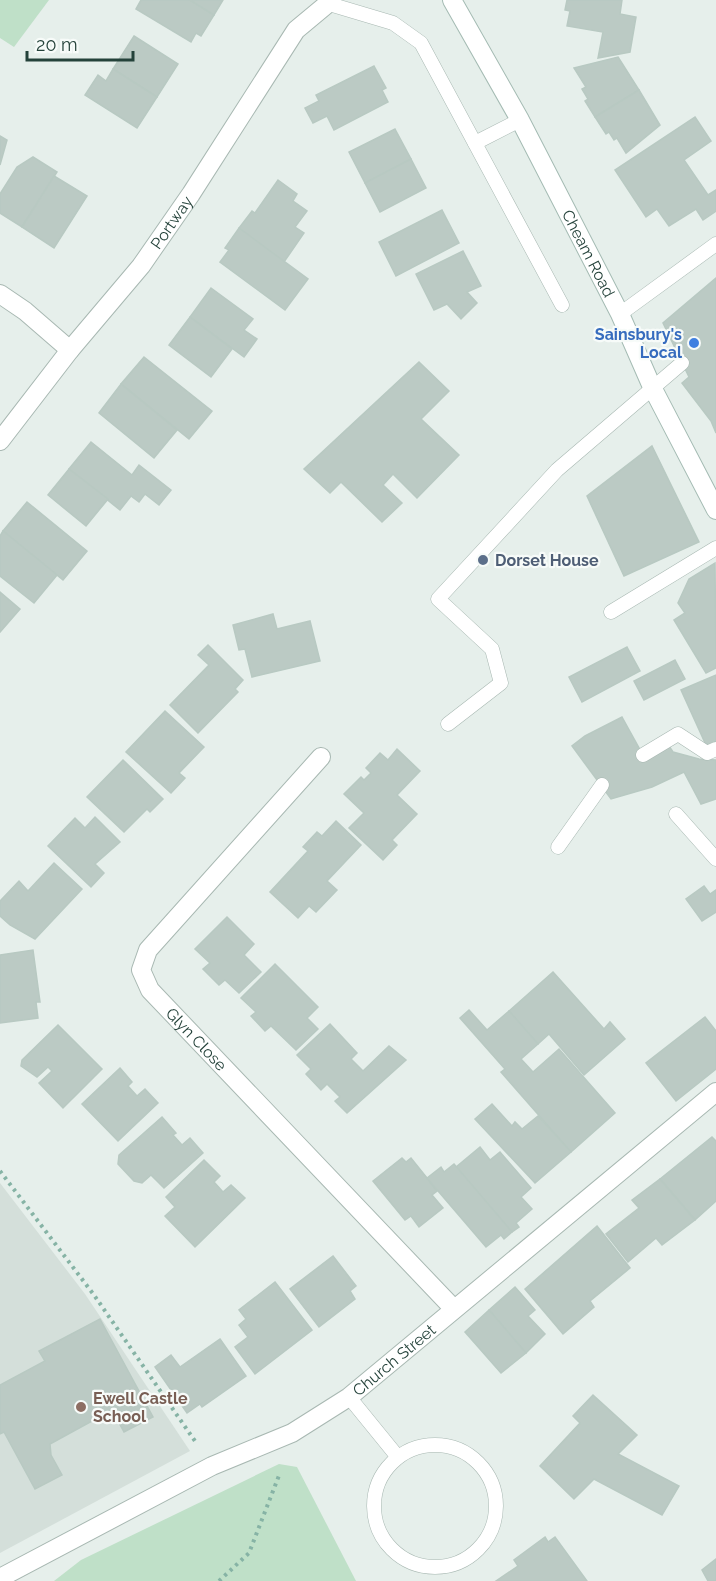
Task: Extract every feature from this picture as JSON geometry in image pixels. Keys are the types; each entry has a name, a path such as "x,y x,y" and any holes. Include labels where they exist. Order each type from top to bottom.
{"street":[{"name":"Cheam Road","path":"452,0 520,120 620,314 652,387 716,510"},
{"name":"Portway","path":"0,441 69,350 141,266 191,194 296,30 329,2"},
{"path":"0,294 25,311 69,350"},
{"name":"Glyn Close","path":"321,757 148,950 141,970 150,990 453,1308"},
{"name":"Church Street","path":"0,1578 26,1572 212,1466 292,1433 349,1397 423,1337 453,1308 716,1092"}],"lane":[{"path":"329,2 393,23 421,43 562,305"},
{"path":"475,143 520,120"},
{"path":"620,314 716,244"},
{"path":"448,724 501,683 492,649 438,599 557,470 682,363"},
{"path":"611,612 716,548"},
{"path":"643,755 678,734 707,753 716,749"},
{"path":"558,847 602,785"},
{"path":"676,814 716,859"},
{"path":"349,1397 397,1456"},
{"path":"443,1445 466,1452 484,1469 494,1490 496,1514 488,1537 472,1554 450,1565 426,1567 403,1559 385,1542 375,1521 373,1497 381,1474 397,1456 419,1446 443,1445"}],"path":[{"path":"0,1171 94,1295 198,1446"},
{"path":"219,1581 249,1553 280,1473"}],"shaded area":[{"name":"Ewell Castle School","path":"0,1183 85,1294 190,1451 0,1553"}],"green space":[{"path":"0,0 49,0 14,47 0,38"},
{"path":"279,1464 297,1467 356,1581 54,1581 81,1560"}],"building":[{"path":"141,0 190,0 214,15 201,36 196,33 191,42 136,9"},
{"path":"190,0 223,0 214,15"},
{"path":"567,0 622,0 620,14 636,17 630,52 598,58 603,32 567,26 570,11 565,10"},
{"path":"134,36 178,64 157,97 113,69"},
{"path":"618,57 639,90 595,117 585,101 588,99 582,89 586,87 574,68"},
{"path":"374,66 386,88 382,90 388,102 334,130 327,116 313,123 305,108 319,101 316,95"},
{"path":"113,69 157,97 137,128 85,95 98,75 106,81"},
{"path":"639,90 660,125 626,153 617,138 614,140 609,132 606,134 595,117"},
{"path":"695,117 711,141 684,160 708,195 716,190 716,211 703,220 696,209 669,226 657,209 646,217 615,170"},
{"path":"395,129 411,159 365,183 349,152"},
{"path":"0,136 7,140 0,165"},
{"path":"33,157 57,172 22,227 0,213 0,194 17,167"},
{"path":"411,159 426,188 380,212 365,183"},
{"path":"54,176 87,196 54,248 22,227"},
{"path":"278,180 297,194 293,201 307,211 295,227 304,233 284,262 239,228 252,211 255,213"},
{"path":"442,210 459,243 396,276 379,242"},
{"path":"239,228 308,279 285,310 220,262 229,250 225,248"},
{"path":"463,251 481,286 467,292 477,303 461,319 447,304 434,310 416,274"},
{"name":"Sainsbury's Local","path":"716,278 716,433 711,421 682,383 689,377 663,323"},
{"path":"211,288 253,319 244,330 257,339 244,357 190,317"},
{"path":"190,317 232,349 211,377 169,345"},
{"path":"144,357 212,411 189,439 121,384"},
{"path":"419,362 449,391 421,419 459,455 417,498 393,474 383,485 402,503 382,522 341,482 330,493 304,469"},
{"path":"121,384 177,430 154,458 99,413"},
{"path":"91,442 132,475 139,465 171,490 159,505 145,494 139,502 131,496 120,510 69,469"},
{"path":"652,446 699,542 624,576 587,496"},
{"path":"69,469 108,499 86,526 48,495"},
{"path":"27,502 87,551 63,580 3,531"},
{"path":"3,531 57,575 34,603 0,576 0,536"},
{"path":"715,563 716,668 706,673 674,620 685,613 678,603 689,579"},
{"path":"0,592 20,609 0,632"},
{"path":"273,614 277,629 310,621 320,661 252,677 245,649 239,650 233,625"},
{"path":"208,645 243,680 235,689 238,692 198,733 170,705 209,665 198,655"},
{"path":"627,647 640,671 582,702 569,677"},
{"path":"675,660 685,679 644,700 634,681"},
{"path":"716,675 716,741 706,745 681,690"},
{"path":"165,711 204,747 179,773 185,778 171,793 126,752"},
{"path":"622,717 643,755 667,743 673,752 699,759 716,760 716,799 701,804 684,772 652,787 611,799 572,746 585,736"},
{"path":"397,749 420,771 397,795 417,814 392,840 397,845 383,860 349,828 364,813 344,794 361,777 364,780 371,773 366,768 380,753 388,760"},
{"path":"123,760 163,799 150,812 147,809 124,832 87,797"},
{"path":"95,817 120,842 95,864 104,873 91,887 48,846 75,818 85,828"},
{"path":"336,821 361,845 327,881 337,890 316,912 309,906 298,918 270,892 308,851 303,847 317,832 322,836"},
{"path":"54,863 82,889 35,939 10,925 0,916 0,901 19,881 28,891"},
{"path":"704,886 710,894 716,890 716,912 702,921 686,899"},
{"path":"227,917 254,944 244,955 261,972 239,993 225,980 219,985 203,969 210,963 195,949"},
{"path":"33,950 40,1002 36,1002 38,1018 0,1023 0,955"},
{"path":"275,964 318,1007 307,1018 318,1029 296,1050 271,1026 265,1031 251,1016 256,1012 241,998"},
{"path":"553,972 604,1029 610,1022 625,1039 584,1075 549,1034 538,1044 509,1011"},
{"path":"469,1010 487,1030 509,1011 538,1044 521,1059 533,1072 559,1049 615,1113 571,1152 501,1072 505,1069 460,1018"},
{"path":"705,1017 716,1031 716,1069 676,1101 646,1063"},
{"path":"330,1024 357,1053 351,1059 363,1071 389,1046 406,1060 347,1113 335,1101 340,1097 327,1084 321,1090 306,1074 311,1069 297,1055"},
{"path":"58,1025 102,1069 63,1108 39,1083 52,1071 48,1067 37,1077 21,1066 22,1060"},
{"path":"120,1068 132,1082 128,1086 137,1096 145,1089 158,1103 118,1141 82,1104"},
{"path":"492,1104 512,1126 515,1122 522,1129 538,1116 571,1152 535,1183 475,1119"},
{"path":"162,1117 176,1133 173,1135 182,1145 190,1138 203,1153 164,1188 151,1175 142,1183 134,1181 118,1164 119,1155"},
{"path":"712,1137 716,1141 716,1201 695,1220 660,1179"},
{"path":"480,1147 490,1160 500,1152 531,1188 521,1197 532,1209 516,1223 519,1227 512,1232 456,1167"},
{"path":"402,1158 406,1162 411,1158 437,1191 432,1195 443,1208 419,1227 411,1216 405,1220 373,1181"},
{"path":"204,1160 220,1176 214,1182 223,1192 231,1185 245,1198 195,1247 165,1216 175,1207 166,1197"},
{"path":"454,1164 512,1232 504,1239 501,1235 486,1247 427,1178 441,1167 444,1172"},
{"path":"660,1179 695,1220 662,1245 656,1238 628,1262 606,1234 639,1208 632,1200"},
{"path":"597,1226 630,1268 590,1301 594,1307 563,1334 525,1289"},
{"path":"333,1256 356,1286 350,1291 355,1299 319,1327 290,1289"},
{"path":"275,1282 312,1330 255,1374 235,1347 248,1337 239,1325 246,1319 239,1310"},
{"path":"515,1287 535,1310 528,1316 545,1334 526,1353 489,1310"},
{"path":"489,1310 526,1353 501,1373 465,1332"},
{"path":"100,1319 153,1417 124,1432 112,1410 50,1444 51,1455 62,1475 35,1489 4,1432 0,1434 0,1385 45,1361 39,1351"},
{"path":"220,1339 246,1376 202,1407 200,1404 187,1413 155,1367 171,1355 180,1367"},
{"path":"593,1395 637,1435 618,1454 679,1486 662,1515 594,1479 574,1499 540,1466 580,1423 573,1416"},
{"path":"545,1537 548,1542 555,1537 587,1581 496,1581 518,1566 514,1560"},
{"path":"716,1559 716,1581 708,1581 702,1570"}],"place":[{"name":"Sainsbury's Local","path":"694,343"},
{"name":"Dorset House","path":"483,560"},
{"name":"Ewell Castle School","path":"81,1407"}]}
